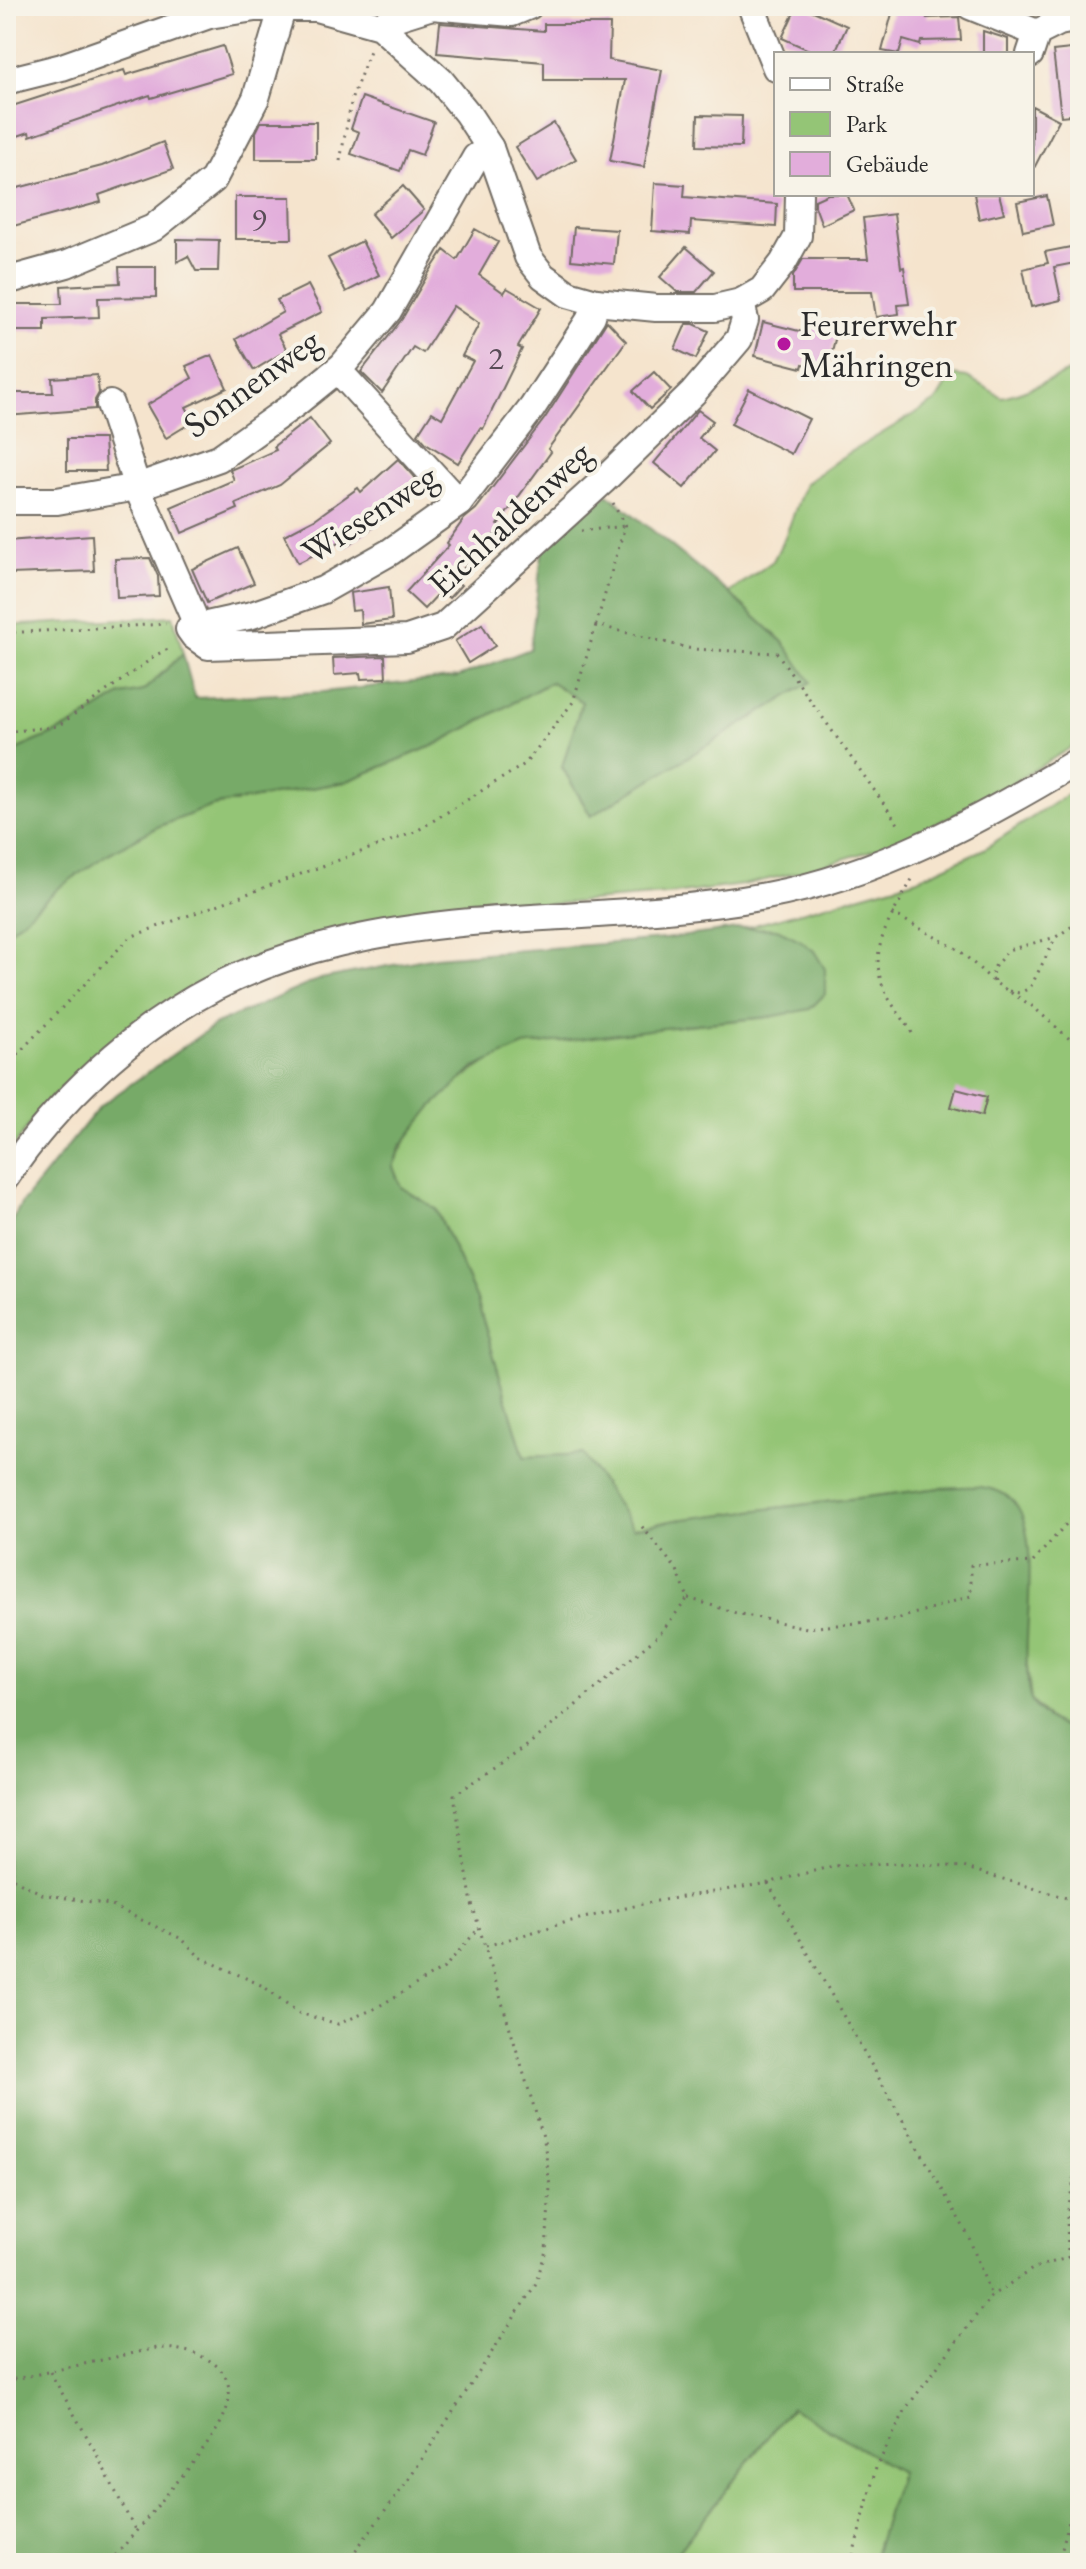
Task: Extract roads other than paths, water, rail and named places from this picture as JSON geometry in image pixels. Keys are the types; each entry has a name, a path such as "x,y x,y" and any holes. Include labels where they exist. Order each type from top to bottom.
{"street":[{"path":"6,281 67,264 153,228 213,180 256,98 283,6"},
{"path":"380,26 432,6 512,13 529,6"},
{"path":"970,6 1034,44 1059,22 1080,18"},
{"path":"255,7 256,98"},
{"path":"6,81 62,67 209,15 255,7 316,8 380,26 441,81 490,148 528,257 543,276 568,294 596,302 656,308 715,308 741,302 762,290 783,263 798,236 799,196"},
{"path":"754,7 774,62"},
{"name":"Sonnenweg","path":"6,501 57,501 137,487 219,458 331,377 388,311 476,157 490,148"},
{"name":"Wiesenweg","path":"194,631 323,590 390,552 412,523 459,503 532,408 592,316 596,302"},
{"name":"Eichhaldenweg","path":"194,631 208,646 407,639 443,627 603,481 693,393 739,339 745,320 741,302"},
{"path":"347,380 459,503"},
{"path":"110,404 137,487 194,631"},
{"path":"10,1188 53,1116 101,1068 155,1025 213,988 266,965 331,944 395,931 469,922 651,911 767,896 915,861 970,823 1080,760"}],"place":[{"name":"Feurerwehr Mähringen","path":"784,344"}]}
